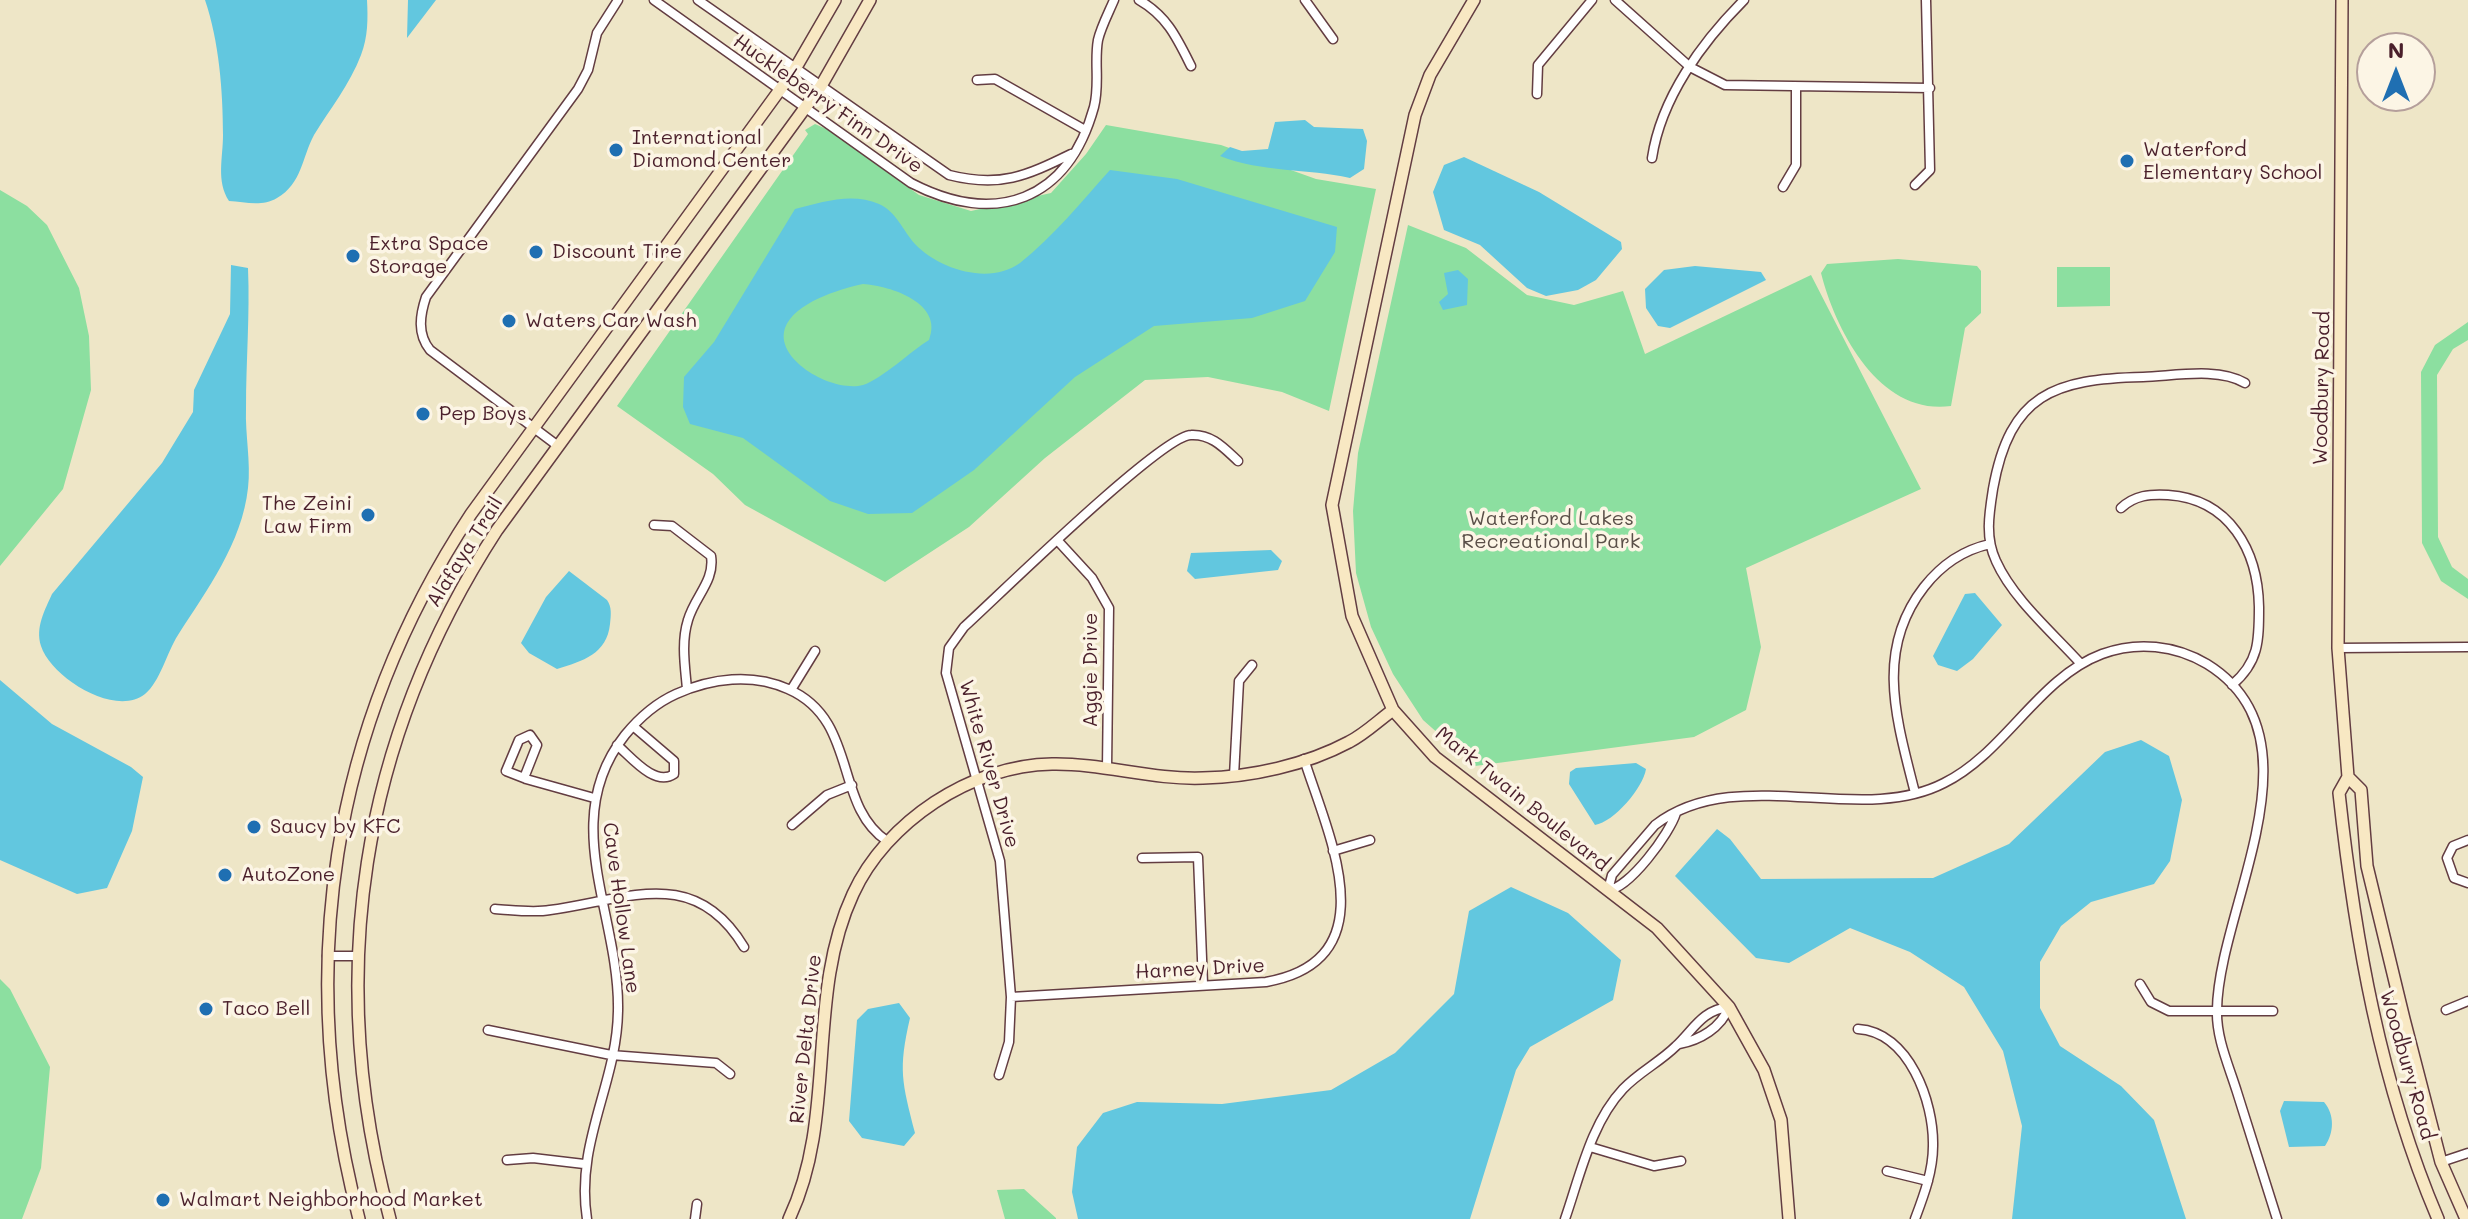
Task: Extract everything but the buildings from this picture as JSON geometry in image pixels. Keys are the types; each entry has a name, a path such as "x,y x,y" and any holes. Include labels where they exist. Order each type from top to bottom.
{"street":[{"path":"558,446 430,350 424,342 421,311 426,297 506,192 578,89 588,70 597,33 618,0"},
{"name":"Huckleberry Finn Drive","path":"654,0 911,183 938,197 970,205 1005,202 1035,193 1067,168 1085,130 1100,75 1098,40 1114,0"},
{"name":"Huckleberry Finn Drive","path":"698,0 949,175 990,182 1023,177 1071,154"},
{"name":"Alafaya Trail","path":"359,1219 335,1108 327,1033 327,956 332,884 344,814 362,744 385,678 415,609 450,546 533,427 780,91 835,0"},
{"name":"Alafaya Trail","path":"390,1219 364,1097 358,1029 357,956 374,819 391,751 414,687 443,623 476,562 821,86 870,0"},
{"path":"1139,0 1155,9 1172,27 1191,66"},
{"path":"1305,0 1333,39"},
{"name":"Mark Twain Boulevard","path":"1474,0 1430,75 1415,115 1332,505 1352,616 1393,710 1435,757 1657,928 1729,1007 1764,1070 1781,1120 1789,1219"},
{"path":"1537,94 1538,65 1592,0"},
{"path":"1615,0 1690,67 1725,85 1930,88"},
{"path":"1652,158 1657,128 1690,67 1714,30 1744,0"},
{"path":"1915,185 1930,170 1926,0"},
{"name":"Woodbury Road","path":"2342,0 2338,648 2348,777 2339,793 2373,1025 2423,1183 2438,1219"},
{"path":"977,80 995,79 1085,130"},
{"path":"1783,187 1796,165 1796,88"},
{"path":"2081,664 2006,579 1990,544 1989,515 2003,446 2024,413 2050,392 2096,378 2222,375 2245,383"},
{"name":"White River Drive","path":"999,1075 1009,1042 1011,997 1000,861 946,673 949,648 964,627 1175,439 1191,435 1213,439 1238,461"},
{"path":"2121,508 2146,495 2189,498 2215,510 2244,540 2258,582 2259,642 2253,663 2232,685"},
{"path":"654,525 672,526 711,556 713,569 687,623 683,653 687,689"},
{"name":"Aggie Drive","path":"1058,541 1092,578 1109,608 1107,768"},
{"path":"1915,793 1893,699 1892,664 1896,642 1911,605 1934,575 1965,551 1990,544"},
{"path":"1608,890 1612,875 1662,820 1698,803 1727,797 1892,797 1938,787 1965,771 2081,664 2124,648 2162,647 2196,658 2232,685 2256,727 2261,751 2258,827 2223,970 2217,1011 2220,1037 2277,1219"},
{"path":"2338,648 2468,647"},
{"path":"791,690 815,651"},
{"path":"1234,776 1239,681 1252,665"},
{"name":"Cave Hollow Lane","path":"587,1219 584,1164 611,1055 618,1012 604,900 591,833 594,798 617,745 633,726 669,697 687,689 725,679 744,679 791,690 814,707 838,738 861,812 875,833 887,841"},
{"name":"River Delta Drive","path":"789,1219 812,1156 828,970 836,937 854,891 887,841 935,800 976,782 1050,764 1107,768 1163,778 1234,776 1304,759 1349,742 1393,710"},
{"path":"617,745 656,777 666,779 674,774 674,761 633,726"},
{"path":"524,778 537,745 530,735 519,740 506,771 524,778 594,798"},
{"name":"Harney Drive","path":"1011,997 1281,979 1306,967 1326,951 1335,935 1342,908 1341,878 1304,759"},
{"name":"Woodbury Road","path":"2348,777 2361,790 2367,866 2441,1162 2466,1219"},
{"path":"792,825 827,795 852,785"},
{"path":"1608,890 1624,884 1668,832 1676,813"},
{"path":"1333,851 1370,840"},
{"path":"2468,840 2453,846 2447,858 2454,878 2468,883"},
{"path":"1142,858 1198,857 1203,984"},
{"path":"495,909 547,911 646,891 671,892 699,901 734,929 744,947"},
{"path":"327,956 357,956"},
{"path":"2140,984 2151,1002 2162,1009 2273,1011"},
{"path":"2446,1010 2468,1001"},
{"path":"1679,1044 1685,1033 1707,1013 1729,1007"},
{"path":"1565,1219 1600,1122 1619,1093 1679,1044 1698,1038 1719,1024 1729,1007"},
{"path":"1858,1029 1874,1031 1888,1039 1917,1079 1932,1125 1928,1181 1915,1219"},
{"path":"488,1030 611,1055 716,1063 730,1074"},
{"path":"1590,1147 1654,1166 1681,1161"},
{"path":"2441,1162 2468,1153"},
{"path":"507,1160 533,1158 584,1164"},
{"path":"1887,1171 1928,1181"},
{"path":"695,1219 697,1204"}],"green space":[{"path":"815,124 831,131 919,195 971,211 1051,193 1086,154 1106,125 1221,145 1316,179 1376,189 1329,411 1282,392 1208,377 1145,380 1045,458 969,527 885,582 745,505 713,474 617,406 808,134 805,130"},
{"path":"0,190 27,206 47,225 79,288 89,336 91,390 63,489 0,566"},
{"name":"Waterford Lakes Recreational Park","path":"1408,225 1466,248 1527,295 1574,305 1623,291 1645,354 1811,275 1921,489 1746,568 1761,647 1746,710 1694,737 1475,766 1423,720 1393,674 1371,627 1356,573 1353,511 1358,453"},
{"path":"1898,259 1977,266 1981,271 1981,313 1965,328 1951,406 1926,406 1903,398 1883,384 1850,344 1828,296 1821,273 1827,264"},
{"path":"2057,267 2110,267 2110,306 2057,307"},
{"path":"2468,322 2468,340 2453,349 2437,375 2438,537 2452,567 2468,579 2468,599 2441,581 2422,543 2421,372 2435,345"},
{"path":"0,979 10,989 50,1067 41,1168 22,1219 0,1219"},
{"path":"1024,1189 1056,1219 1005,1219 997,1190"}],"water":[{"path":"205,0 367,0 366,35 356,66 314,135 297,178 285,192 271,201 229,201 225,193 221,177 223,118 219,66"},
{"path":"408,0 436,0 407,38"},
{"path":"1305,120 1314,127 1363,129 1367,141 1364,169 1350,178 1269,168 1220,156 1230,147 1242,151 1268,149 1275,122"},
{"path":"1464,157 1539,192 1621,242 1622,249 1596,280 1578,290 1546,296 1527,288 1480,245 1444,230 1433,192 1444,165"},
{"path":"1110,170 1177,179 1337,227 1335,252 1305,301 1252,318 1154,326 1075,377 974,470 912,513 868,514 830,501 743,438 690,424 683,407 684,377 714,342 795,209 837,199 869,200 890,211 915,244 938,261 966,272 994,273 1008,270 1032,253","holes":["874,285 900,293 922,307 932,327 929,340 879,377 863,385 837,384 822,379 809,372 788,352 784,340 785,328 798,311 818,298 842,289"]},
{"path":"231,265 248,268 246,419 249,478 239,528 222,565 178,635 150,689 132,700 102,698 70,681 47,658 39,639 42,619 52,594 162,463 193,412 194,390 230,314"},
{"path":"1695,266 1761,272 1766,280 1670,328 1658,326 1646,308 1645,289 1664,270"},
{"path":"1458,270 1468,279 1467,305 1443,310 1439,302 1448,294 1444,273"},
{"path":"1271,550 1282,561 1278,570 1195,579 1187,571 1191,553"},
{"path":"569,571 607,600 610,624 604,643 592,655 557,669 529,653 521,643 546,597"},
{"path":"1975,593 2002,625 1973,659 1957,671 1938,665 1933,656 1965,594"},
{"path":"0,680 52,724 131,767 143,777 132,831 107,888 77,894 0,860"},
{"path":"2141,740 2169,756 2182,800 2170,861 2154,884 2091,902 2061,926 2040,962 2040,1008 2060,1046 2121,1086 2154,1120 2186,1219 2012,1219 2022,1126 2003,1051 1964,987 1910,952 1850,928 1789,963 1756,958 1675,876 1717,829 1730,839 1761,879 1933,878 2009,844 2105,752"},
{"path":"1636,763 1646,769 1634,794 1611,818 1595,825 1569,784 1570,772 1576,768"},
{"path":"1511,887 1568,913 1621,960 1613,1000 1530,1047 1516,1070 1470,1219 1078,1219 1072,1192 1077,1147 1103,1113 1137,1102 1222,1104 1331,1090 1395,1053 1454,994 1469,911"},
{"path":"899,1003 910,1018 903,1076 915,1133 904,1146 862,1138 849,1121 857,1020 868,1009"},
{"path":"2284,1101 2324,1102 2332,1124 2325,1146 2289,1147 2280,1111"}],"place":[{"name":"International Diamond Center","path":"616,150"},
{"name":"Waterford Elementary School","path":"2127,161"},
{"name":"Discount Tire","path":"536,252"},
{"name":"Extra Space Storage","path":"353,256"},
{"name":"Waters Car Wash","path":"509,321"},
{"name":"Pep Boys","path":"423,414"},
{"name":"The Zeini Law Firm","path":"368,515"},
{"name":"Saucy by KFC","path":"254,827"},
{"name":"AutoZone","path":"225,875"},
{"name":"Taco Bell","path":"206,1009"},
{"name":"Walmart Neighborhood Market","path":"163,1200"}]}
